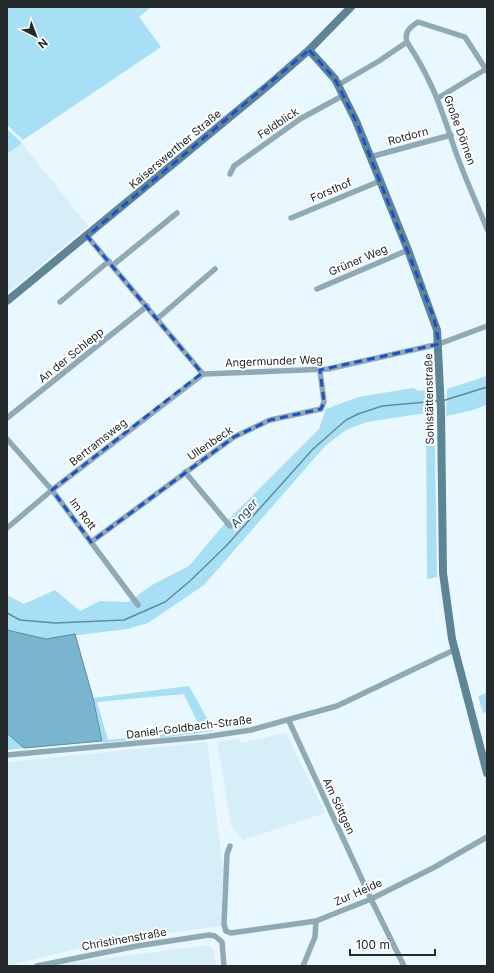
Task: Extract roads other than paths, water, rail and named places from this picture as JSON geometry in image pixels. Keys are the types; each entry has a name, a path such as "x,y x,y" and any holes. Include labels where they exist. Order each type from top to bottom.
{"street":[{"name":"Kaiserswerther Straße","path":"7,301 88,236 309,50 351,7"},
{"path":"338,85 379,61 407,42 405,36 407,31 418,22 461,35 468,41 486,70 438,98"},
{"name":"Große Dörnen","path":"407,42 420,62 438,98 487,229"},
{"name":"Sohlstättenstraße","path":"309,50 330,72 344,95 408,250 434,318 439,344 443,573 454,650 487,773"},
{"name":"Feldblick","path":"230,174 234,166 292,124 344,95"},
{"name":"Rotdorn","path":"370,157 451,135"},
{"name":"Forsthof","path":"291,218 380,181"},
{"path":"60,302 176,213"},
{"path":"88,236 203,374"},
{"name":"Grüner Weg","path":"317,289 359,269 408,250"},
{"path":"157,319 216,269"},
{"name":"An der Schlepp","path":"7,418 147,306"},
{"name":"Angermunder Weg","path":"203,374 215,372 320,370 439,344 487,326"},
{"name":"Ullenbeck","path":"91,542 222,445 250,429 270,420 321,409 324,402 320,370"},
{"name":"Bertramsweg","path":"7,528 52,490 203,374"},
{"name":"Im Rott","path":"7,438 52,490 138,605"},
{"path":"185,472 230,526"},
{"name":"Daniel-Goldbach-Straße","path":"7,755 212,736 251,730 289,721 344,703 454,650"},
{"name":"Am Söttgen","path":"289,721 370,899 404,966"},
{"name":"Zur Heide","path":"226,931 231,933 316,921 370,899 433,868 487,837"},
{"path":"224,966 224,947 217,937 226,931 224,924 226,863 230,846"},
{"path":"303,966 315,938 316,921"},
{"name":"Christinenstraße","path":"37,966 137,946 197,937 217,937"}],"waterway":[{"name":"Anger","path":"442,401 487,387"},
{"name":"Anger","path":"7,613 20,620 55,623 124,620 165,602 190,581 227,545 313,449 346,420 358,414 382,406 437,401"}]}
